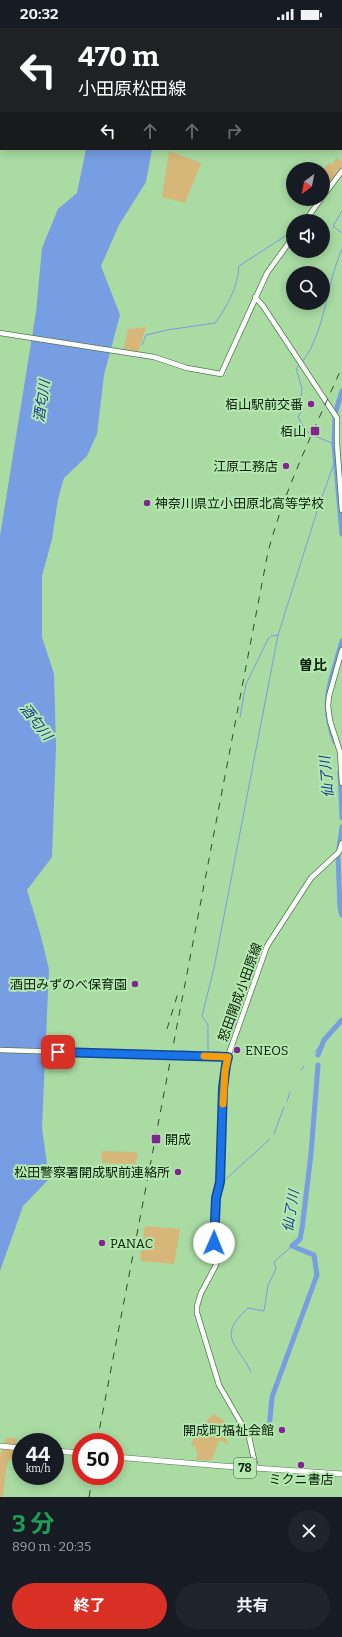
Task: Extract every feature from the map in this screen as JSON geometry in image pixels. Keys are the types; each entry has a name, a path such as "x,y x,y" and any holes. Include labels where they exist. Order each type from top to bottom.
{"main road":[{"path":"330,187 342,171"},
{"path":"0,333 154,357 186,368 221,374 267,273 286,247"},
{"path":"255,297 264,306 339,419 337,457 342,510"},
{"path":"342,650 329,696 328,706 330,721 340,752 342,783"},
{"name":"怒田開成小田原線","path":"256,1468 253,1449 249,1437 219,1385 197,1313 197,1306 201,1293 216,1265 214,1243 215,1214 220,1182 223,1088 226,1065 267,946 311,878 341,850 342,843"},
{"path":"0,1050 228,1057"},
{"path":"0,1446 12,1447"},
{"name":"78","path":"124,1458 342,1474"}],"shaded area":[{"path":"169,151 201,163 185,203 162,197"},
{"path":"336,158 342,162 342,166 330,182 330,164 332,165"},
{"path":"146,327 138,352 124,349 128,329"},
{"path":"101,1151 136,1152 138,1154 135,1164 102,1163"},
{"path":"145,1226 180,1229 174,1264 141,1261 140,1259"},
{"path":"213,1414 231,1425 226,1439 229,1445 219,1440 212,1460 196,1460 198,1452 195,1451 196,1447 191,1445 197,1432"},
{"path":"6,1438 12,1438 12,1459 10,1459 7,1463 3,1497 0,1497 0,1456"}],"water":[{"name":"酒匂川","path":"86,150 152,150 146,182 119,225 101,266 120,315 104,375 97,434 87,456 64,478 58,499 52,539 42,576 42,637 54,674 56,747 52,857 27,890 49,969 42,1128 49,1179 23,1206 0,1271 0,536 36,312 42,248 58,209 77,193"}],"waterway":[{"path":"342,211 333,226 342,233"},
{"path":"142,345 146,335 167,330 215,323 224,310 237,282 239,266 286,236"},
{"path":"303,361 317,335 332,277 342,249"},
{"path":"299,365 296,369 302,388 300,405 303,408 298,417 305,430 312,435"},
{"name":"仙了川","path":"342,391 335,414 334,444 342,534"},
{"path":"315,436 334,444"},
{"path":"208,1052 208,1025 202,1016 214,968 278,635 319,505 335,461"},
{"path":"240,717 246,684 268,639 271,636 278,635"},
{"name":"仙了川","path":"335,742 330,727 327,702 328,691 342,641"},
{"name":"仙了川","path":"340,772 342,818"},
{"name":"仙了川","path":"342,827 338,855 340,908 342,915"},
{"name":"仙了川","path":"318,1055 324,1040 342,1020"},
{"name":"仙了川","path":"315,1052 324,1040"},
{"path":"180,1051 220,1052"},
{"name":"仙了川","path":"269,1430 272,1397 317,1275 314,1255 292,1246 300,1239 302,1229 311,1154 318,1065"},
{"path":"301,1070 304,1066"},
{"path":"287,1101 290,1092"},
{"path":"274,1134 284,1107"},
{"path":"226,1179 270,1139"},
{"path":"251,1372 232,1340 231,1334 233,1326 238,1318 248,1308 264,1311 268,1285 276,1269 274,1262 292,1246"}],"railway":[{"path":"99,1433 268,552 292,481 342,367"},
{"path":"167,1029 178,993"},
{"path":"89,1497 91,1485"}],"slow traffic":[{"path":"204,1056 228,1057 223,1088 223,1104"}],"place":[{"name":"栢山駅前交番","path":"311,404"},
{"name":"栢山","path":"315,431"},
{"name":"江原工務店","path":"286,466"},
{"name":"神奈川県立小田原北高等学校","path":"147,503"},
{"name":"酒田みずのべ保育園","path":"135,984"},
{"name":"ENEOS","path":"237,1050"},
{"name":"開成","path":"156,1139"},
{"name":"松田警察署開成駅前連絡所","path":"178,1172"},
{"name":"PANAC","path":"102,1243"},
{"name":"開成町福祉会館","path":"282,1430"},
{"name":"ミクニ書店","path":"301,1465"}],"district":[{"name":"曽比","path":"313,665"}],"route":[{"path":"58,1052 228,1057 223,1088 220,1182 216,1198 214,1243"}]}
